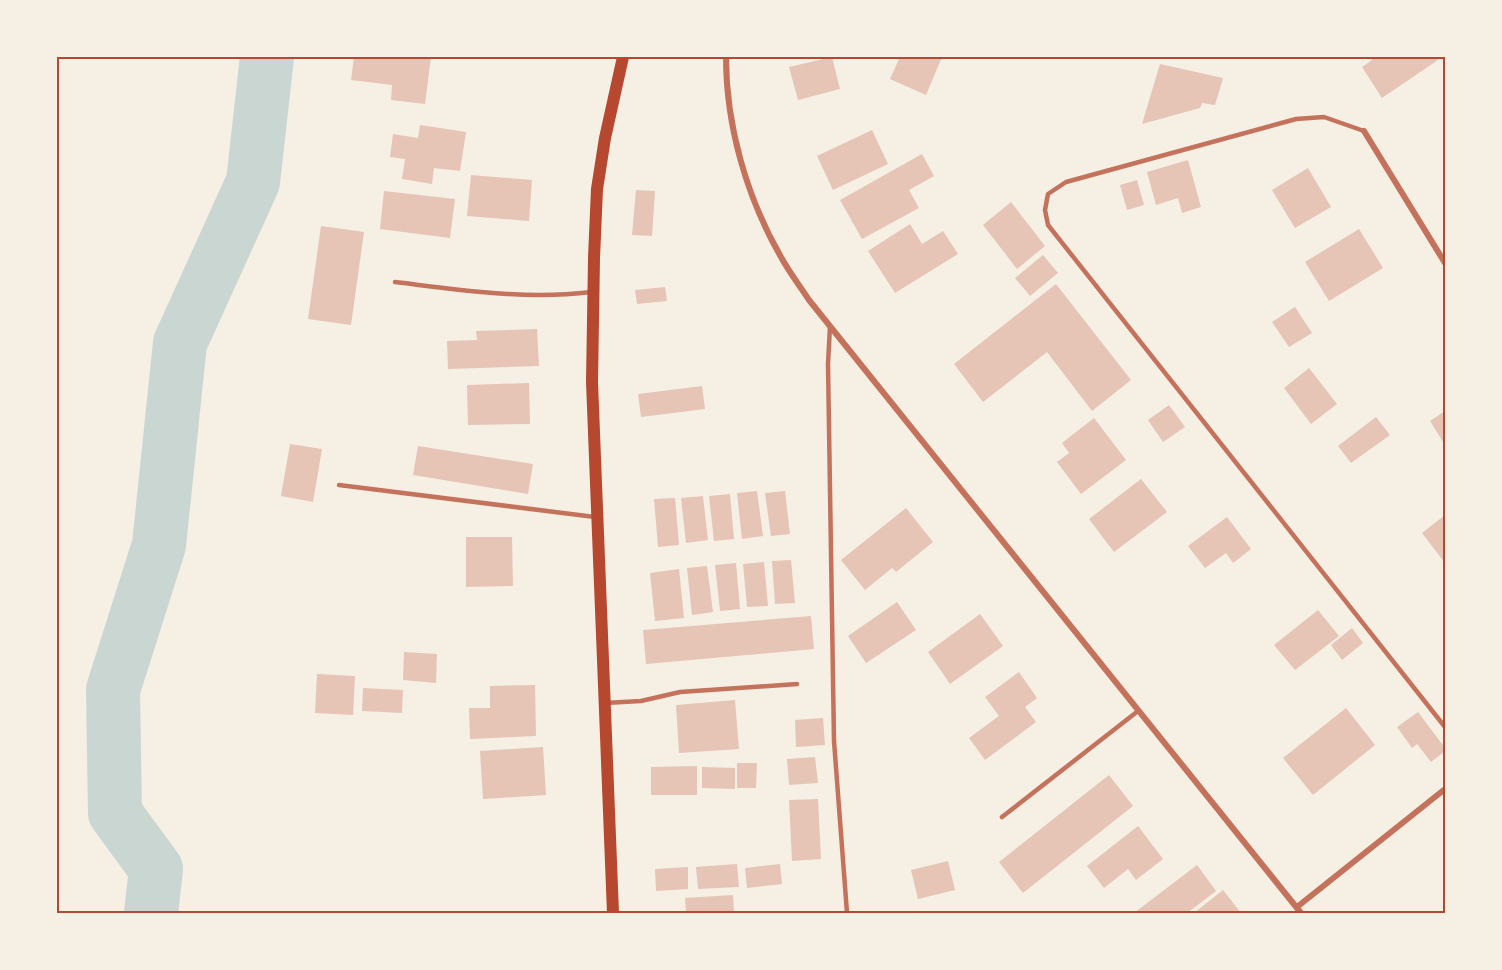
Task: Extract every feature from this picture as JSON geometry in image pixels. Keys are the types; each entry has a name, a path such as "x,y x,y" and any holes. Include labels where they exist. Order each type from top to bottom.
{"main road":[{"path":"613,913 592,382 597,189 605,138 623,57"}],"street":[{"path":"726,57 733,123 745,176 761,217 781,258 809,300 1299,910 1445,789"},
{"path":"1364,131 1445,263"}],"lane":[{"path":"1364,131 1324,117 1296,119 1066,182 1048,194 1045,210 1048,225 1445,726"},
{"path":"395,282 515,296 594,292"},
{"path":"830,326 828,364 834,741 847,913"},
{"path":"339,485 597,518"},
{"path":"605,703 641,701 680,692 797,684"},
{"path":"1002,817 1138,711"}],"building":[{"path":"354,57 431,57 425,104 391,100 392,85 351,80"},
{"path":"832,57 840,89 798,100 789,67"},
{"path":"900,57 942,57 926,95 890,79"},
{"path":"1370,57 1436,57 1438,60 1382,98 1362,67 1372,60"},
{"path":"1160,64 1223,78 1215,105 1202,103 1200,108 1142,124"},
{"path":"420,125 466,132 460,171 434,168 432,184 402,179 405,159 390,157 393,134 418,138"},
{"path":"872,130 888,164 833,190 817,156"},
{"path":"922,154 934,176 909,190 919,208 862,239 840,200"},
{"path":"1188,160 1201,207 1182,213 1178,198 1156,205 1147,172"},
{"path":"1308,168 1331,207 1295,228 1272,190"},
{"path":"471,175 532,180 529,221 467,216"},
{"path":"1137,180 1144,205 1127,210 1120,185"},
{"path":"636,190 655,191 652,236 632,235"},
{"path":"384,191 455,199 450,238 380,229"},
{"path":"1011,202 1045,246 1017,269 983,225"},
{"path":"910,224 922,244 943,231 958,254 895,293 868,251"},
{"path":"321,226 364,232 351,325 308,319"},
{"path":"1359,229 1383,268 1329,301 1305,262"},
{"path":"1043,255 1058,273 1030,296 1015,278"},
{"path":"1056,284 1131,380 1092,411 1047,352 983,402 954,364"},
{"path":"665,287 667,301 637,304 635,290"},
{"path":"1295,307 1312,333 1289,347 1272,322"},
{"path":"537,329 539,366 448,369 447,341 477,340 476,331"},
{"path":"1309,368 1337,404 1311,424 1284,388"},
{"path":"529,383 530,424 468,425 467,385"},
{"path":"702,386 705,409 641,417 638,394"},
{"path":"1169,405 1185,427 1163,442 1148,420"},
{"path":"1445,411 1445,445 1430,421"},
{"path":"1376,417 1390,435 1351,463 1338,446"},
{"path":"1094,418 1126,460 1081,494 1057,462 1069,453 1062,443"},
{"path":"290,444 322,449 313,502 281,496"},
{"path":"418,446 533,464 528,494 413,475"},
{"path":"1141,479 1167,512 1114,552 1089,519"},
{"path":"757,491 763,536 742,539 737,493"},
{"path":"785,491 790,534 771,536 765,493"},
{"path":"730,494 734,539 714,541 709,496"},
{"path":"703,496 708,540 686,543 681,498"},
{"path":"675,498 679,545 658,547 654,499"},
{"path":"906,508 933,542 896,572 892,568 865,590 841,560"},
{"path":"1445,515 1445,563 1422,533"},
{"path":"1227,517 1251,549 1233,563 1226,553 1205,568 1188,546"},
{"path":"466,537 512,537 513,586 466,587"},
{"path":"791,560 795,603 775,604 772,561"},
{"path":"764,562 768,606 747,607 743,564"},
{"path":"736,563 740,609 720,611 715,565"},
{"path":"707,566 713,612 692,615 687,568"},
{"path":"679,569 684,618 655,621 650,573"},
{"path":"897,602 916,630 866,663 848,636"},
{"path":"1318,610 1339,636 1295,670 1274,645"},
{"path":"980,614 1003,646 950,684 928,652"},
{"path":"811,616 814,649 646,664 643,630"},
{"path":"1352,628 1363,643 1342,660 1331,645"},
{"path":"404,652 437,654 436,683 403,680"},
{"path":"1019,672 1037,698 1025,707 1036,722 985,760 969,738 999,716 985,697"},
{"path":"317,674 355,676 353,715 315,713"},
{"path":"535,685 536,736 470,739 469,708 490,708 490,686"},
{"path":"363,688 403,690 402,713 362,711"},
{"path":"735,700 739,749 679,753 676,705"},
{"path":"1346,708 1375,745 1313,795 1283,758"},
{"path":"1418,712 1445,748 1445,751 1431,762 1417,744 1412,748 1397,727"},
{"path":"823,718 825,745 796,747 795,720"},
{"path":"543,747 546,795 483,799 480,751"},
{"path":"815,757 818,783 789,785 787,759"},
{"path":"737,763 757,763 756,788 737,788"},
{"path":"697,766 697,795 651,795 651,767"},
{"path":"702,767 735,768 735,789 702,788"},
{"path":"1109,775 1133,806 1023,893 999,862"},
{"path":"818,799 821,859 792,861 789,800"},
{"path":"1138,826 1163,859 1136,880 1128,869 1104,888 1087,866"},
{"path":"948,861 955,890 918,899 911,870"},
{"path":"737,864 739,887 698,889 696,867"},
{"path":"780,864 782,884 747,888 745,868"},
{"path":"1197,865 1216,891 1187,913 1134,913"},
{"path":"688,867 688,889 656,891 655,869"},
{"path":"1223,890 1241,913 1194,913"},
{"path":"733,895 734,913 686,913 685,898"}],"waterway":[{"path":"151,913 156,869 115,813 113,690 159,545 180,343 253,182 267,57"}]}
